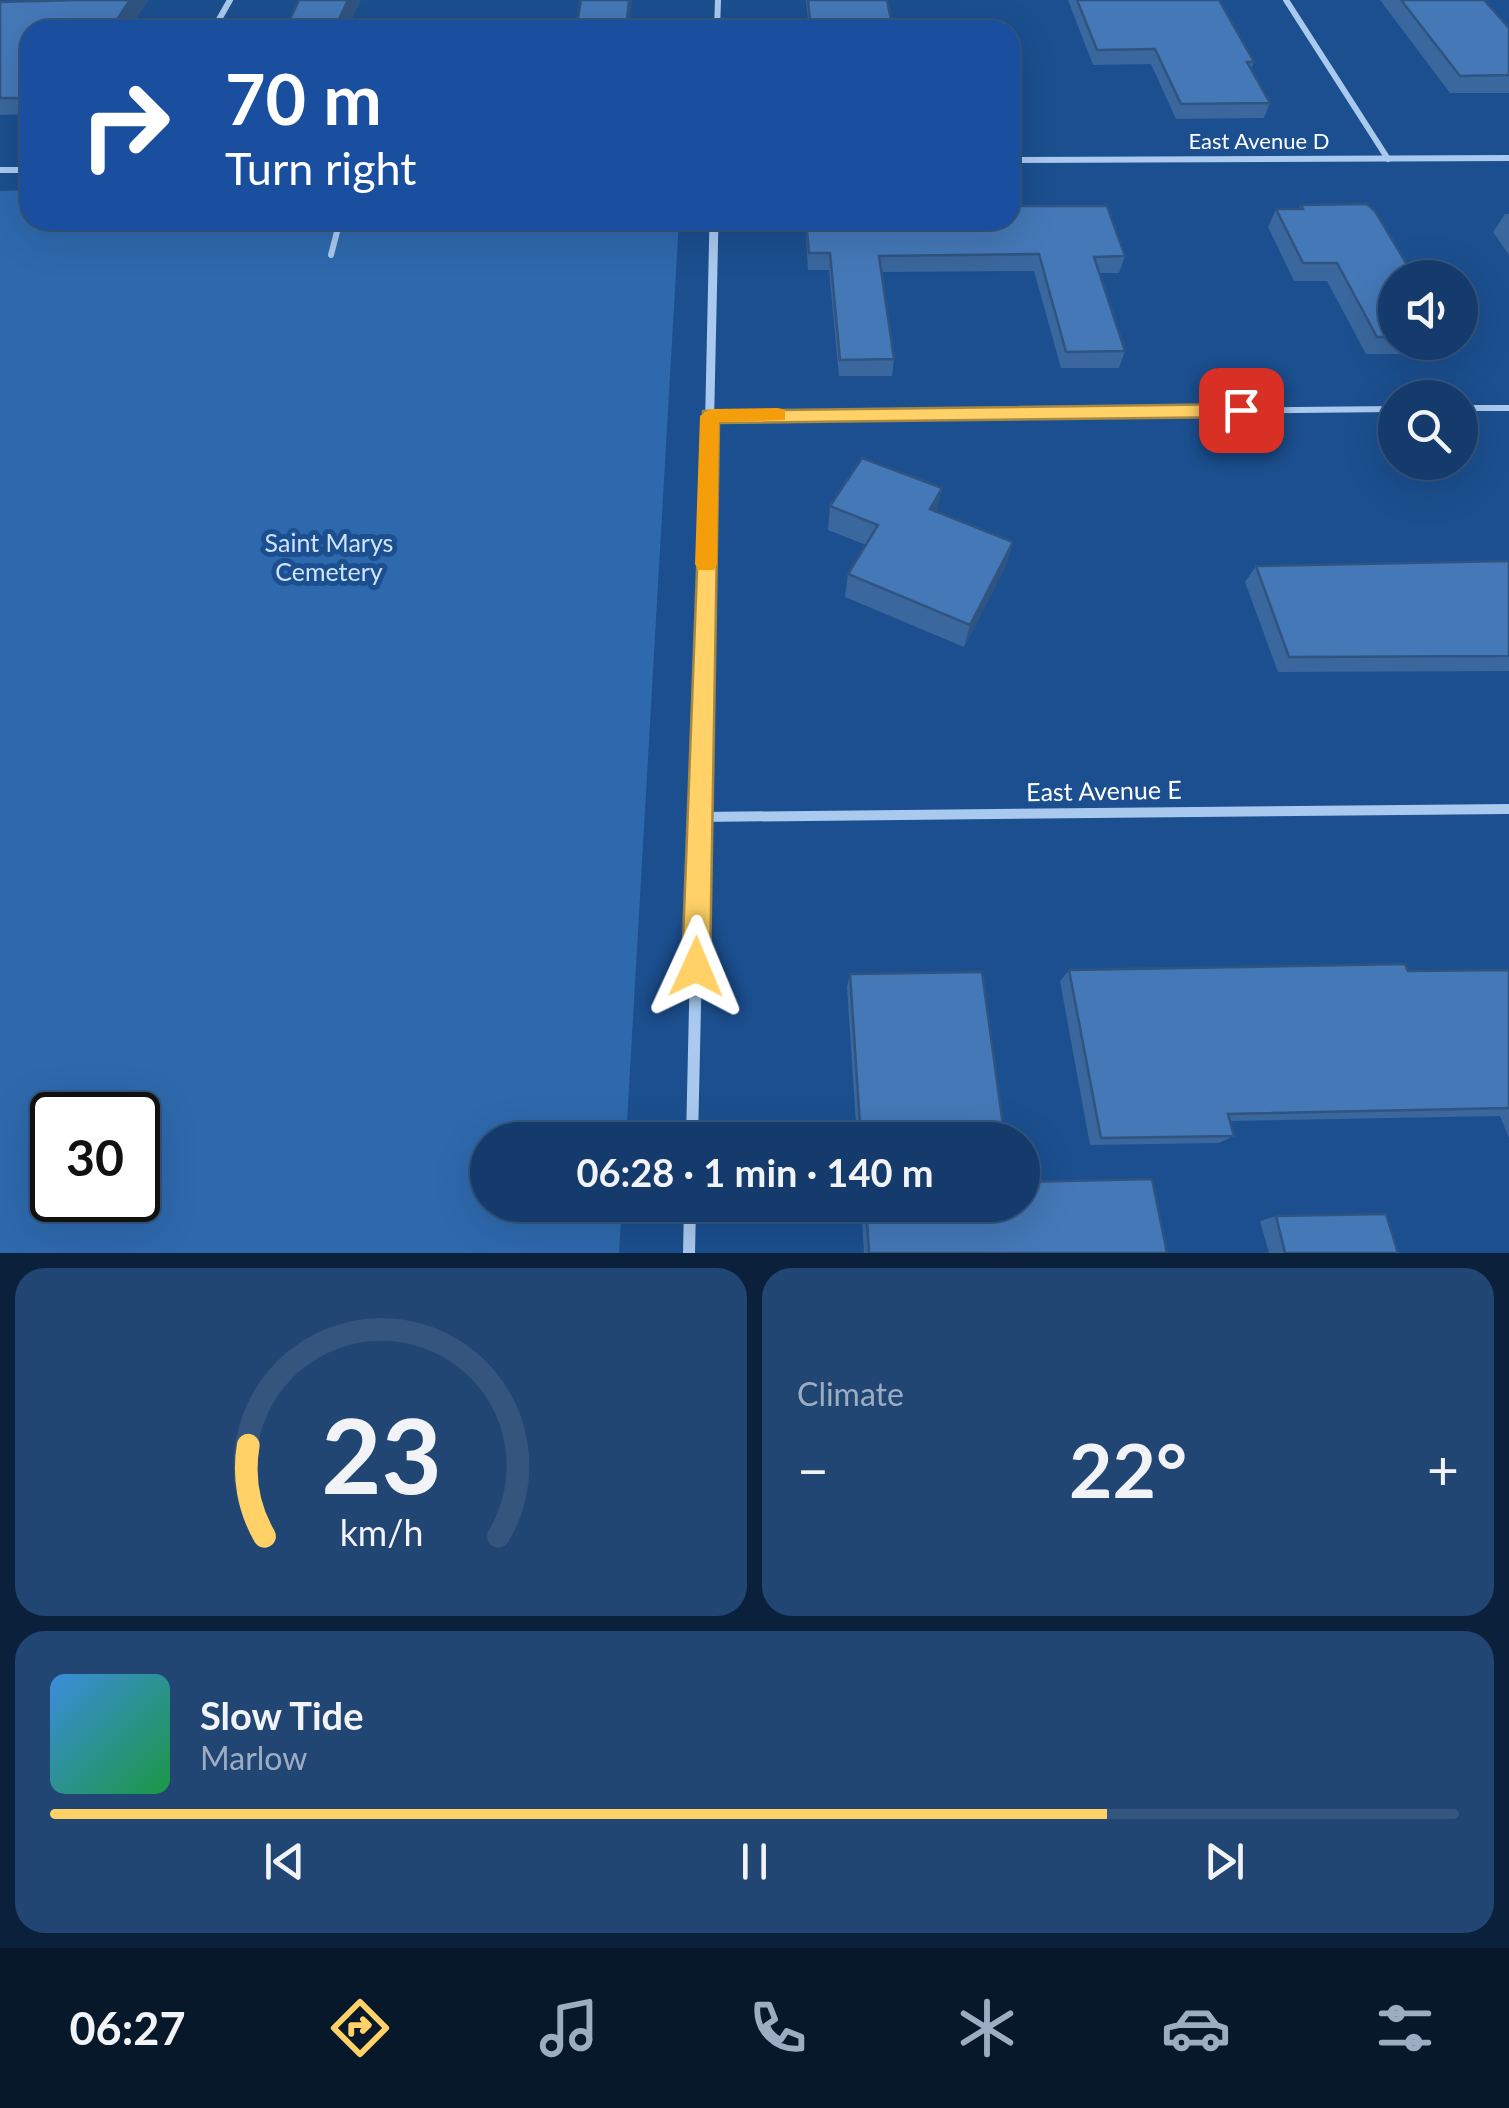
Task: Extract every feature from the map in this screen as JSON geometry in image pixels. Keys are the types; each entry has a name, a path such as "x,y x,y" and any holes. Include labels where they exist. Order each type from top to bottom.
{"street":[{"path":"1286,0 1388,158"},
{"name":"East Avenue D","path":"1020,160 1509,158"},
{"path":"692,1122 714,230"},
{"name":"East Avenue E","path":"700,817 1509,809"},
{"path":"689,1253 690,1222"}],"lane":[{"path":"331,255 337,230"},
{"path":"1478,408 1509,408"},
{"path":"710,416 1378,409"}],"green space":[{"name":"Saint Marys Cemetery","path":"20,190 20,230 678,230 627,1122 470,1122 470,1222 621,1222 619,1253 0,1253 0,191"}],"building":[{"path":"130,0 117,20 20,20 20,98 0,98 0,2"},
{"path":"299,0 348,0 339,20 290,20"},
{"path":"581,0 629,0 627,20 578,20"},
{"path":"808,0 887,0 891,20 810,20"},
{"path":"1077,0 1219,0 1254,62 1247,62 1270,103 1181,104 1155,49 1097,50"},
{"path":"1401,0 1484,0 1509,28 1509,75 1460,76"},
{"path":"1367,204 1404,260 1378,260 1378,337 1337,263 1303,263 1276,209 1303,209 1301,205"},
{"path":"1020,206 1107,206 1125,256 1094,257 1125,351 1066,352 1039,254 879,256 894,359 840,360 830,253 809,253 807,230 1020,230"},
{"path":"862,458 942,488 930,509 1013,542 970,625 848,574 878,525 830,506"},
{"path":"1509,561 1509,656 1289,657 1256,566"},
{"path":"1405,964 1408,971 1509,970 1509,1108 1228,1114 1234,1136 1101,1138 1069,970"},
{"path":"982,972 1003,1122 860,1122 850,974"},
{"path":"1152,1179 1167,1253 869,1253 867,1222 1040,1222 1040,1182"},
{"path":"1386,1214 1398,1253 1285,1253 1276,1216"}],"slow traffic":[{"path":"706,564 710,416 778,415"}],"route":[{"path":"696,967 710,416 1241,410"}]}
